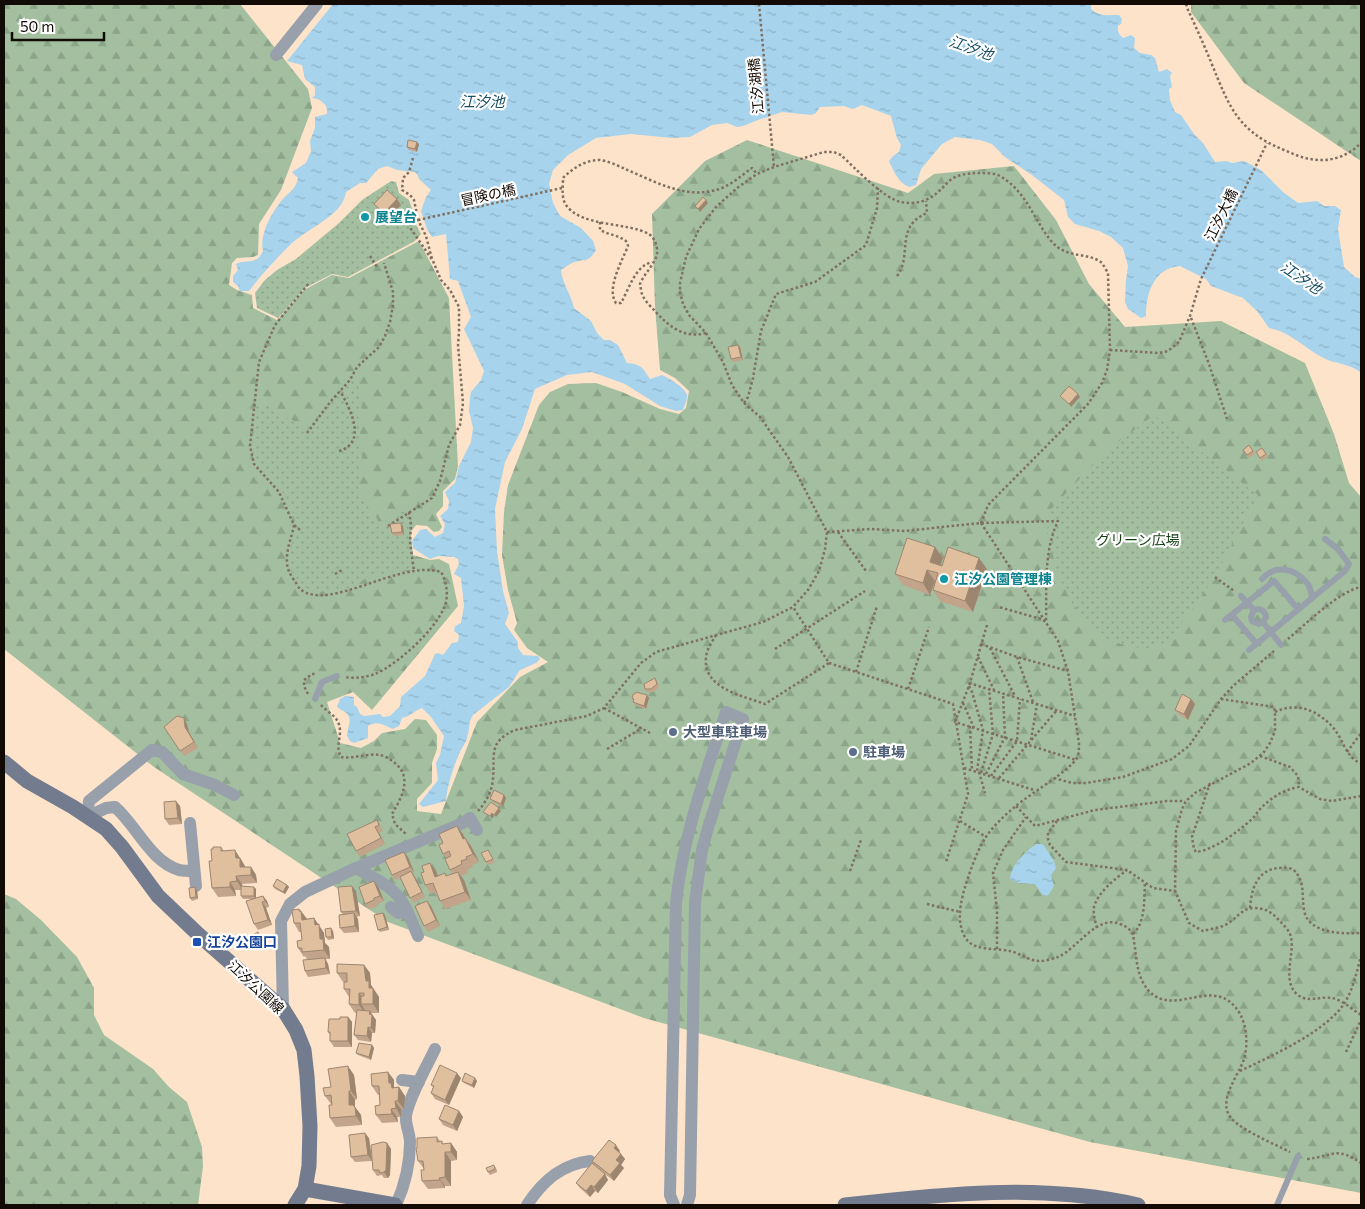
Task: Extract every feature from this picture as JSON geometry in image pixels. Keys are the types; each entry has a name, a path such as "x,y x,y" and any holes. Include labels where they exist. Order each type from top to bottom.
{"main road":[{"name":"江汐公園線","path":"4,762 27,781 106,829 122,847 158,896 283,1009 296,1030 304,1050 310,1126 309,1166 305,1189"},
{"path":"295,1205 305,1189 395,1205"},
{"path":"845,1205 940,1195 1020,1192 1057,1193 1138,1205"}],"street":[{"path":"276,55 317,4"},
{"path":"674,1205 670,1195 670,1186 676,903 685,844 701,787 726,712 743,719 702,850 695,902 690,1195 687,1205"},
{"path":"194,871 180,870 167,864 153,852 115,807 106,808 88,817 89,800 152,750 162,752 183,774 215,785 234,795"},
{"path":"283,1009 281,921 290,904 305,892 356,868 462,824 470,818 477,830"},
{"path":"190,823 196,886"},
{"path":"356,868 392,890 400,898 418,936"},
{"path":"391,907 397,913 402,914 407,911"},
{"path":"395,1205 404,1188 409,1169 410,1141 406,1116 419,1082 435,1049"},
{"path":"402,1080 419,1082"},
{"path":"527,1205 538,1188 550,1177 568,1166 590,1161"}],"lane":[{"path":"1249,650 1345,571 1349,564 1338,549 1325,539"},
{"path":"1262,578 1269,571 1278,569 1296,572 1308,584 1313,598"},
{"path":"1225,620 1274,581 1298,609"},
{"path":"1241,596 1254,610"},
{"path":"1252,621 1259,624 1263,622 1266,616 1260,609 1254,610"},
{"path":"1244,629 1252,621 1251,617 1254,610"},
{"path":"1232,615 1256,643"},
{"path":"1263,622 1281,645"},
{"path":"315,699 322,682 337,676"},
{"path":"1278,1205 1298,1156"}],"path":[{"name":"江汐湖橋","path":"759,4 774,167"},
{"path":"1186,4 1232,109 1250,131 1267,143 1300,157 1319,161 1336,158 1356,148 1361,143"},
{"name":"江汐大橋","path":"1110,350 1159,353 1168,351 1179,342 1190,316 1201,279 1267,143"},
{"path":"470,818 480,809 488,797 493,781 493,751 505,734 515,730 587,716 604,708 640,663 656,652 763,622 800,602 819,571 827,532 788,457 760,417 744,403 732,385 723,362 706,333 689,315 682,298 680,283 686,257 699,229 716,207 737,188 757,174 824,152 834,152 841,155 887,196 900,202 910,203 926,201 951,179 962,174 997,174 1016,189 1032,208 1054,243 1064,251 1102,263 1108,273 1110,350 1107,370 1102,383 1088,404 988,506 981,523"},
{"path":"388,526 432,498 436,491 449,445 460,425 463,403 458,345 460,330 458,308 450,290 441,280 433,261 426,236 418,220 414,200 402,190 403,178 409,172 413,158"},
{"path":"706,333 698,335 675,330 660,317 643,296 640,284 657,256 653,237 641,231 600,222 580,215 564,202 563,178 576,167 589,161 601,160 615,164 672,189 684,192 717,190 752,168 757,174"},
{"name":"冒険の橋","path":"413,220 562,188"},
{"path":"744,403 748,397 753,378 761,331 776,294 815,282 866,245 877,208 878,188"},
{"path":"898,276 903,268 906,238 910,226 916,217 926,213 926,201"},
{"path":"600,222 600,230 616,235 627,242 628,246 611,293 616,302 621,303 629,286 643,266 653,262"},
{"path":"409,226 433,261"},
{"path":"370,256 377,267"},
{"path":"307,434 330,401 350,380 357,367 379,347 390,322 393,305 393,292 384,263"},
{"path":"300,530 294,525 279,492 254,464 250,446 259,362 275,325 309,284"},
{"path":"1190,316 1209,364 1227,419"},
{"path":"339,451 347,449 352,445 354,430 351,413 340,391"},
{"path":"409,512 412,525 410,542 414,571"},
{"path":"827,532 870,529 904,530 981,523 1058,521 1051,536 1047,554 1046,622"},
{"path":"981,523 1058,641 1068,671 1079,743 1076,760 1016,806 986,837 961,899 960,920 967,940 974,946 1011,951 1040,961 1057,957 1072,949 1088,932 1111,921 1126,926 1133,934 1138,971 1150,992 1159,999 1166,1002 1198,996 1219,996 1232,1004 1240,1014 1245,1034 1244,1058 1227,1096 1228,1113 1232,1120 1298,1156 1308,1159 1345,1153 1361,1163"},
{"path":"294,525 288,549 287,565 290,574 300,589 312,595 328,595 348,591 380,578 414,571 432,569 441,572 446,580 445,607 435,624 418,643 398,659 375,674 350,678 312,674 304,680 307,693 335,718 339,724 337,751 341,758 380,755 393,761 403,771 404,784 400,800 392,814 395,824 403,832 419,841"},
{"path":"838,532 866,571"},
{"path":"336,574 342,570"},
{"path":"1215,577 1241,596"},
{"path":"775,649 865,591"},
{"path":"856,672 877,606"},
{"path":"793,607 829,663 953,704 968,794 946,862"},
{"path":"999,607 1046,622"},
{"path":"956,722 988,625"},
{"path":"908,689 929,627"},
{"path":"716,635 707,653 707,668 710,678 727,690 765,704 829,663"},
{"path":"981,644 1016,657 1068,671"},
{"path":"989,647 1015,697"},
{"path":"978,656 994,691"},
{"path":"1016,657 1035,703 1031,740"},
{"path":"969,684 1075,716"},
{"path":"969,684 982,730 979,772 985,793"},
{"path":"979,772 993,734 989,689"},
{"path":"986,774 1005,738 1003,693"},
{"path":"991,776 1017,741 1020,699"},
{"path":"1054,778 1072,783 1086,783 1123,777 1172,759 1189,746 1221,699 1274,707 1275,731 1270,743 1260,756 1251,763 1210,783 1194,793 1186,801 1176,831 1175,892 1189,923 1203,931 1226,925 1243,911 1250,908 1260,908 1270,912 1286,927 1290,935 1290,979 1297,995 1306,999 1332,998 1344,1003 1361,1015"},
{"path":"962,702 974,728"},
{"path":"1275,712 1284,708 1298,706 1318,714 1335,730 1347,752 1357,762 1361,763"},
{"path":"604,708 650,733"},
{"path":"999,778 1057,710"},
{"path":"956,722 1076,760"},
{"path":"970,726 972,770"},
{"path":"607,749 642,728"},
{"path":"1347,752 1361,733"},
{"path":"1260,756 1290,767 1298,776 1299,787"},
{"path":"964,768 1035,790"},
{"path":"1210,783 1192,837 1196,852 1206,851 1222,842 1254,818 1257,812 1278,794 1288,789 1299,787 1320,799 1332,801 1361,796"},
{"path":"1016,806 1035,826 1095,810 1167,801 1186,801"},
{"path":"997,950 993,873 1003,850 1026,817"},
{"path":"1057,821 1048,834 1048,839 1050,845 1066,862 1127,870 1153,888 1175,892"},
{"path":"960,822 986,837"},
{"path":"850,870 861,840"},
{"path":"1250,908 1253,887 1263,873 1275,868 1293,869 1302,880 1304,911 1309,921 1320,929 1331,932 1361,933"},
{"path":"1097,928 1094,909 1098,900 1113,881 1127,870"},
{"path":"1133,934 1137,930 1144,908 1145,882"},
{"path":"927,904 960,912"},
{"path":"1238,1072 1312,1033 1344,1003 1361,956"},
{"path":"1346,1052 1361,1020"}],"green space":[{"path":"4,4 240,4 308,89 312,108 281,190 259,224 258,255 237,258 232,263 229,285 252,295 253,308 277,320 304,290 332,275 349,278 419,241 449,298 458,466 455,479 443,491 443,506 436,514 442,527 439,531 434,532 427,526 416,525 410,533 413,555 430,560 439,559 449,564 458,606 372,710 353,692 327,702 340,743 361,748 374,741 382,733 405,729 415,719 426,720 437,735 437,749 432,763 432,783 417,799 417,811 441,814 477,722 520,677 548,662 527,648 514,630 517,623 508,590 502,555 504,512 508,485 539,405 550,392 568,384 596,383 660,409 679,414 686,408 689,391 675,378 660,370 655,306 652,214 705,161 747,140 908,193 934,174 1014,166 1056,220 1089,284 1125,327 1221,321 1305,363 1334,434 1349,483 1361,497 1361,1193 1090,1142 644,1018 388,922 154,767 4,649"},
{"path":"1191,4 1361,4 1361,161 1244,83 1191,12"},
{"path":"391,181 396,182 399,193 409,200 414,214 414,221 421,234 415,241 348,277 332,274 305,288 278,318 257,308 255,293 265,280 277,270 296,259 339,223 362,200"},
{"path":"349,380 359,388 362,402 360,433 362,456 358,492 368,505 370,514 376,516 379,525 390,523 403,511 410,515 412,566 408,570 368,576 356,586 338,591 314,592 301,585 293,574 289,561 296,525 287,500 279,487 253,457 254,410 257,404 266,405 282,417 291,419 305,430 308,429 328,401"},
{"name":"グリーン広場","path":"1154,415 1258,495 1215,577 1168,642 1144,649 1104,640 1071,602 1057,572 1047,530 1051,509 1106,451"},
{"path":"4,894 16,899 41,920 77,957 94,988 94,1015 104,1035 153,1069 169,1087 187,1102 202,1147 203,1166 198,1205 4,1205"}],"water":[{"name":"江汐池","path":"333,4 1091,4 1091,9 1098,13 1119,15 1122,19 1121,24 1118,26 1120,36 1123,38 1131,35 1135,38 1134,48 1140,53 1151,55 1155,58 1159,72 1167,69 1172,73 1170,76 1172,87 1169,89 1170,100 1175,112 1181,115 1215,162 1227,161 1232,163 1244,161 1261,170 1283,192 1298,203 1317,201 1324,206 1335,206 1341,210 1338,229 1344,267 1355,277 1361,279 1361,373 1350,366 1328,360 1285,333 1269,328 1257,311 1243,298 1211,286 1206,279 1180,266 1164,271 1153,283 1146,307 1146,316 1141,318 1128,309 1125,302 1128,266 1123,248 1111,237 1099,231 1075,224 1068,217 1064,200 1005,157 992,144 980,140 955,137 942,144 921,169 916,185 909,187 899,179 889,161 899,152 901,145 891,116 862,105 853,109 844,106 820,107 816,113 811,115 782,112 737,127 727,123 712,125 690,137 672,138 631,134 596,138 568,155 553,170 549,184 553,203 560,216 581,228 593,241 596,250 588,259 572,263 561,270 563,279 574,308 591,321 597,333 604,340 610,340 618,345 627,363 636,364 641,367 650,379 662,375 680,386 686,392 686,400 683,410 676,411 660,406 625,384 592,372 567,375 535,389 522,429 505,462 495,509 497,551 503,591 509,613 505,624 518,642 518,648 523,655 538,656 540,659 536,663 520,670 509,687 473,715 470,720 468,735 451,776 446,801 423,807 419,804 438,780 436,763 440,755 444,736 431,717 422,708 402,718 399,726 393,729 380,724 372,724 368,726 368,738 354,743 347,736 348,714 337,707 340,699 345,696 354,697 354,705 360,714 364,716 380,714 383,717 390,716 400,706 401,697 425,676 435,654 443,655 452,643 458,642 459,635 454,631 455,626 461,623 464,606 461,578 454,574 459,564 458,559 438,556 430,559 413,548 412,541 420,530 426,529 435,537 443,533 445,524 440,516 448,509 449,501 445,492 455,483 459,466 471,442 473,428 469,411 470,397 471,392 481,380 484,371 464,329 471,317 458,281 450,279 446,234 432,237 421,211 426,197 431,190 419,179 415,172 397,170 387,166 378,169 366,183 360,183 346,192 343,201 332,215 294,241 249,291 240,291 233,282 233,276 238,270 236,264 257,259 263,251 263,238 271,217 278,205 294,188 297,182 298,178 292,172 306,163 311,151 310,141 315,128 315,117 327,114 323,103 312,98 315,95 315,87 305,79 302,65 287,61"},
{"path":"1036,844 1043,844 1054,861 1056,868 1051,875 1054,886 1046,896 1042,894 1035,884 1019,883 1010,879 1016,864"}],"building":[{"path":"408,140 417,142 415,149 407,147"},
{"path":"387,190 397,199 384,213 374,204"},
{"path":"703,197 706,200 698,209 695,206"},
{"path":"738,345 741,357 731,359 728,347"},
{"path":"1069,386 1078,394 1069,404 1060,396"},
{"path":"1249,445 1253,451 1247,455 1243,450"},
{"path":"1262,448 1266,454 1260,458 1256,452"},
{"path":"401,523 402,532 392,533 390,524"},
{"path":"907,538 935,547 930,562 942,566 948,547 979,558 965,601 933,590 938,573 927,570 923,583 895,574"},
{"path":"655,678 657,684 651,689 645,689 644,684"},
{"path":"636,692 647,695 644,706 633,702 633,694"},
{"path":"1182,694 1191,699 1184,714 1175,710"},
{"path":"177,716 184,718 185,727 194,742 180,751 164,727"},
{"path":"494,790 504,795 501,804 490,799"},
{"path":"176,801 178,818 165,819 164,802"},
{"path":"491,802 499,808 494,815 492,813 490,816 483,812"},
{"path":"377,820 379,825 375,827 381,838 356,851 347,834"},
{"path":"457,826 473,854 461,861 462,864 450,870 445,859 451,856 449,851 443,854 439,845 443,843 439,834"},
{"path":"213,847 221,847 221,851 235,850 236,858 240,858 240,867 251,867 251,875 236,876 237,881 230,882 230,887 212,888 209,861 212,861 211,849"},
{"path":"488,850 493,859 486,862 481,853"},
{"path":"404,852 410,867 392,875 385,860"},
{"path":"430,863 435,877 445,873 446,876 458,872 465,892 440,901 433,883 425,885 421,873 424,872 422,866"},
{"path":"411,871 422,892 410,898 400,877"},
{"path":"277,879 287,885 283,892 273,886"},
{"path":"374,881 380,896 365,904 359,887"},
{"path":"241,886 254,887 254,896 241,896"},
{"path":"352,886 356,911 341,912 338,887"},
{"path":"195,887 196,897 190,898 189,888"},
{"path":"263,896 265,901 262,902 268,920 254,924 246,901"},
{"path":"427,901 436,920 424,926 415,906"},
{"path":"299,909 302,920 314,918 315,925 319,924 320,939 323,939 324,950 302,952 302,948 298,948 297,941 302,940 300,923 294,923 292,911"},
{"path":"354,913 355,926 340,928 339,915"},
{"path":"383,913 387,927 378,930 374,915"},
{"path":"331,928 332,937 326,937 325,929"},
{"path":"258,932 261,939 253,943 249,937"},
{"path":"325,958 326,968 305,971 303,960"},
{"path":"337,964 364,965 366,981 369,981 369,988 373,988 373,1004 361,1004 361,996 364,996 364,993 359,993 359,1005 349,1004 350,989 344,989 344,982 347,982 347,973 337,973"},
{"path":"357,1010 370,1011 369,1014 372,1015 371,1028 368,1027 367,1036 354,1035"},
{"path":"340,1017 348,1017 348,1041 330,1041 330,1032 328,1032 329,1019 340,1019"},
{"path":"359,1043 372,1045 369,1057 356,1053"},
{"path":"440,1065 457,1073 445,1100 431,1093 434,1086 431,1085"},
{"path":"348,1066 351,1091 349,1091 349,1105 355,1107 356,1116 330,1118 329,1105 332,1105 331,1095 325,1096 323,1088 331,1087 328,1069"},
{"path":"388,1072 389,1083 391,1083 392,1088 399,1087 398,1101 395,1101 396,1108 391,1109 392,1114 376,1115 375,1106 380,1105 379,1086 372,1086 371,1074"},
{"path":"465,1073 475,1078 472,1085 462,1081"},
{"path":"445,1105 459,1111 453,1125 439,1119"},
{"path":"365,1133 368,1155 351,1157 349,1135"},
{"path":"437,1137 437,1142 442,1141 442,1144 451,1143 451,1152 445,1152 445,1177 439,1178 440,1180 422,1181 421,1170 424,1170 423,1161 418,1161 417,1138"},
{"path":"609,1140 616,1145 614,1148 621,1154 616,1160 620,1163 610,1175 592,1161"},
{"path":"387,1143 386,1170 380,1173 379,1170 373,1170 371,1145"},
{"path":"592,1163 605,1174 594,1187 591,1185 586,1191 576,1183"},
{"path":"494,1165 495,1169 488,1172 486,1168"}],"place":[{"name":"展望台","path":"365,217"},
{"name":"江汐公園管理棟","path":"944,579"},
{"name":"大型車駐車場","path":"673,732"},
{"name":"駐車場","path":"853,752"},
{"name":"江汐公園口","path":"197,942"}]}
